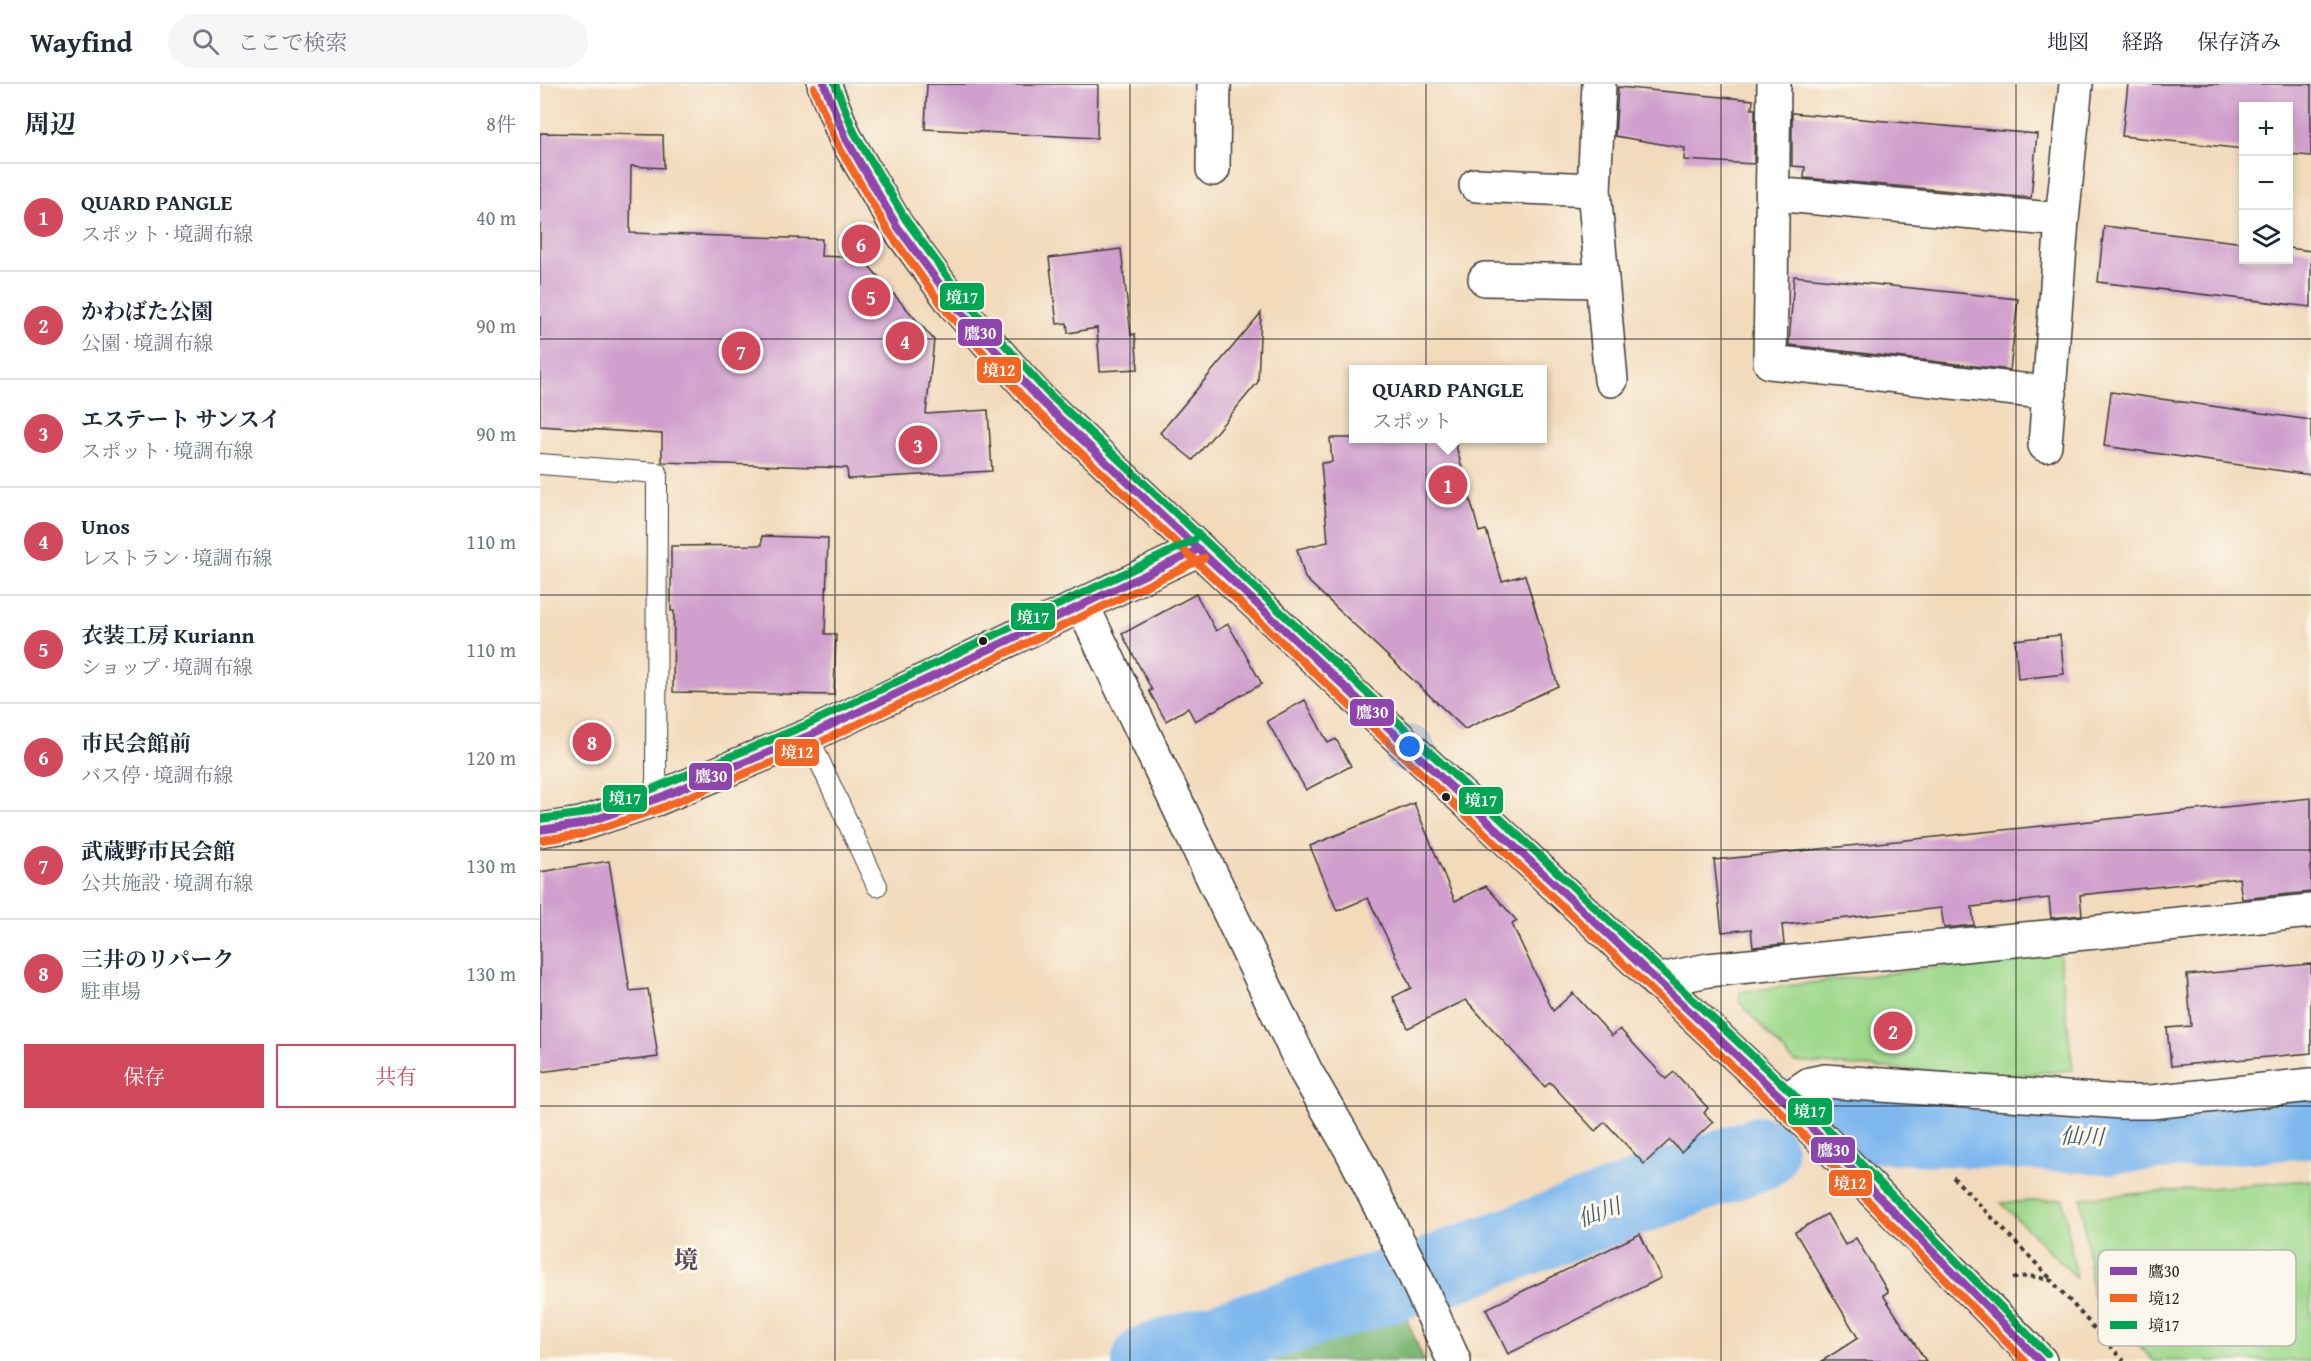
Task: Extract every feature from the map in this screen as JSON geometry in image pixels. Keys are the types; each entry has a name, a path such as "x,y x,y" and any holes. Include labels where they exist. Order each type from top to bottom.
{"street":[{"path":"824,84 845,137 897,226 956,305 1039,399 1785,1101 2040,1361"},
{"path":"1213,169 1214,84"},
{"path":"1599,84 1594,190 1611,381"},
{"path":"1774,84 1770,362 2050,393"},
{"path":"2045,445 2062,220 2076,84"},
{"path":"1476,185 1594,190"},
{"path":"1773,194 2062,220"},
{"path":"1485,279 1602,281"},
{"path":"540,830 581,824 656,799 808,736 1199,549"},
{"path":"1082,605 1306,1072 1352,1151 1411,1267 1454,1361"},
{"path":"1656,981 1708,970 2311,911"},
{"path":"1785,1101 1810,1084 1825,1081 2132,1102 2311,1085"}],"lane":[{"path":"540,464 657,473 656,799"},
{"path":"808,736 878,886"}],"path":[{"path":"1953,1177 2098,1332"},
{"path":"2007,1287 2015,1278 2022,1276 2052,1281"},
{"path":"2110,1346 2124,1361"}],"green space":[{"path":"2059,952 2073,1070 2003,1076 1794,1062 1739,1002 1740,992"},
{"path":"2311,1180 2311,1361 2154,1361 2140,1346 2296,1346 2296,1250 2098,1250 2098,1302 2093,1297 2081,1198"},
{"path":"2063,1199 2076,1277 2001,1203"},
{"path":"1396,1293 1424,1361 1212,1361"}],"building":[{"path":"927,84 1098,84 1097,138 925,129"},
{"path":"2128,84 2311,84 2311,156 2293,154 2293,102 2239,102 2239,148 2122,136"},
{"path":"1618,87 1753,100 1752,109 1755,109 1754,164 1684,160 1685,148 1615,136"},
{"path":"1792,113 2037,134 2031,198 1804,178 1805,167 1792,166"},
{"path":"540,133 663,135 664,168 631,166 630,233 822,239 821,256 862,258 934,340 926,414 988,410 992,471 848,479 847,468 662,462 662,434 540,426"},
{"path":"2104,226 2239,242 2239,264 2293,264 2293,249 2311,251 2311,307 2098,282"},
{"path":"1121,249 1131,335 1135,334 1138,369 1100,371 1097,328 1068,333 1067,323 1057,324 1049,258"},
{"path":"1794,276 2018,299 2010,370 1789,345"},
{"path":"1261,313 1258,382 1193,460 1160,433"},
{"path":"2111,392 2311,420 2311,475 2104,446"},
{"path":"1330,438 1349,438 1349,443 1455,443 1479,532 1486,530 1502,581 1525,575 1558,686 1465,729 1305,578 1297,549 1328,542 1321,463 1332,462"},
{"path":"762,536 828,538 825,634 836,634 834,695 673,692 674,611 671,611 671,546 762,545"},
{"path":"1196,594 1216,631 1228,624 1262,684 1195,721 1188,708 1166,721 1122,634"},
{"path":"2060,635 2064,674 2018,679 2015,640"},
{"path":"1305,700 1328,743 1336,739 1351,766 1306,790 1267,721"},
{"path":"2311,798 2311,892 2242,899 2239,878 2080,895 2082,915 2051,918 2049,898 1972,907 1974,925 1944,928 1941,908 1782,925 1784,944 1753,947 1751,929 1722,932 1714,860"},
{"path":"1414,803 1455,901 1486,886 1517,921 1512,924 1553,1011 1573,993 1612,1036 1620,1029 1666,1079 1674,1072 1708,1108 1704,1113 1713,1122 1681,1152 1670,1140 1644,1164 1605,1122 1595,1131 1550,1082 1545,1087 1466,1000 1408,1028 1393,997 1411,988 1368,898 1337,911 1310,846"},
{"path":"609,861 630,991 648,989 658,1057 540,1072 540,872"},
{"path":"2311,964 2311,1053 2171,1066 2167,1028 2191,1026 2187,975"},
{"path":"1827,1214 1845,1245 1856,1238 1888,1292 1883,1295 1926,1361 1822,1361 1858,1338 1795,1232"},
{"path":"1640,1234 1661,1278 1508,1354 1486,1309"}],"waterway":[{"name":"仙川","path":"1853,1125 2108,1137 2311,1121"},
{"name":"仙川","path":"1438,1271 1760,1153"},
{"name":"仙川","path":"1149,1361 1396,1284"}],"transit line":[{"name":"鷹30","path":"824,84 845,137 897,226 955,305 1039,399 1785,1101 2040,1361"},
{"name":"境17","path":"835,84 854,132 906,220 963,298 1047,392 1792,1093 2047,1354"},
{"name":"境12","path":"814,88 836,142 889,232 947,312 1031,406 1778,1109 2025,1361"},
{"name":"境17","path":"540,819 579,814 652,789 804,726 1194,540"},
{"name":"鷹30","path":"540,830 581,824 656,799 808,736 1199,549"},
{"name":"境12","path":"542,840 583,834 659,809 812,746 1204,558"}],"place":[{"name":"市民会館前","path":"861,244"},
{"name":"衣装工房 Kuriann","path":"871,297"},
{"name":"Unos","path":"905,341"},
{"name":"武蔵野市民会館","path":"741,351"},
{"name":"エステート サンスイ","path":"918,445"},
{"name":"QUARD PANGLE","path":"1448,485"},
{"name":"三井のリパーク","path":"592,742"},
{"name":"かわばた公園","path":"1893,1031"}],"district":[{"name":"境","path":"686,1260"}]}
